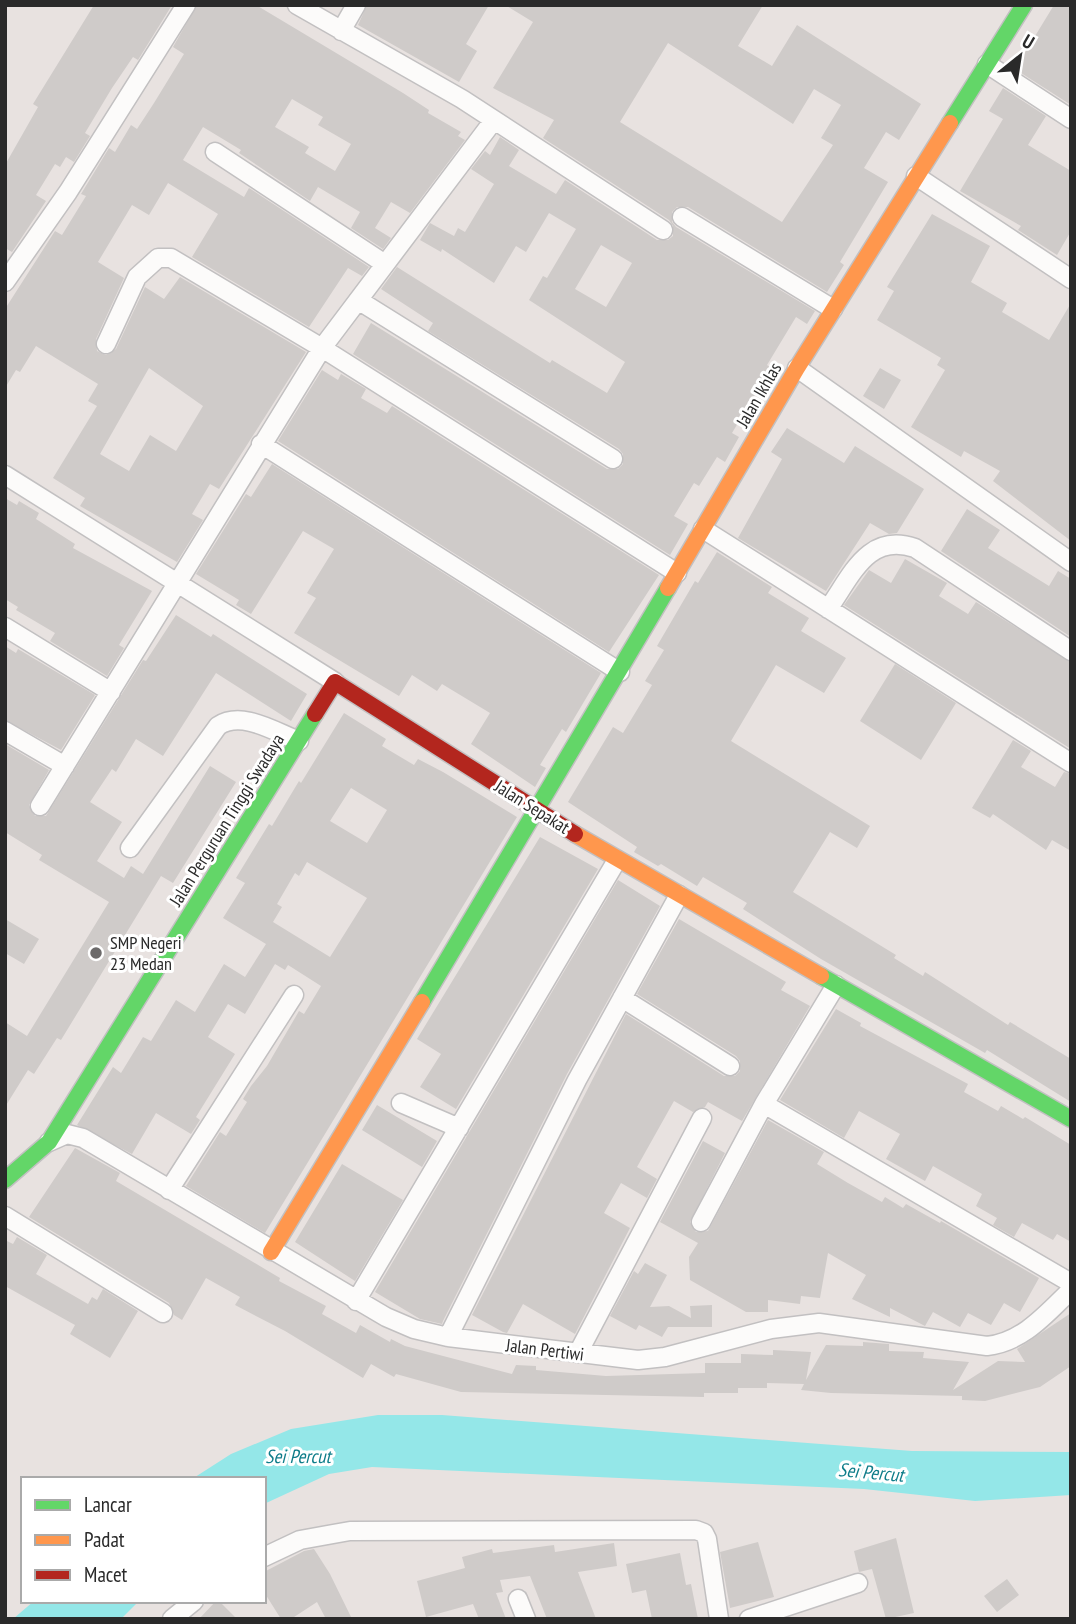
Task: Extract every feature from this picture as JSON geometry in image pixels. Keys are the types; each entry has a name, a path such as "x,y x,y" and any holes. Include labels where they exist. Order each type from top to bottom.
{"street":[{"path":"5,282 68,192 186,5"},
{"path":"297,5 494,120 663,230"},
{"path":"341,31 356,5"},
{"name":"Jalan Ikhlas","path":"271,1252 538,811 797,368 1024,5"},
{"path":"987,64 1071,119"},
{"path":"40,806 322,348 494,120"},
{"path":"215,152 385,264"},
{"path":"916,176 1071,279"},
{"path":"682,217 833,309"},
{"path":"106,344 137,277 158,258 171,258 322,348 677,573"},
{"path":"358,300 613,459"},
{"path":"797,368 1071,562"},
{"path":"261,444 620,672"},
{"name":"Jalan Sepakat","path":"5,475 176,585 618,860 1071,1119"},
{"path":"703,529 1071,763"},
{"path":"828,609 865,556 878,547 897,542 915,548 1071,652"},
{"path":"5,627 111,692"},
{"name":"Jalan Perguruan Tinggi Swadaya","path":"5,1180 49,1142 335,682"},
{"path":"130,848 218,726 226,721 241,719 299,741"},
{"path":"5,731 65,766"},
{"path":"356,1301 618,860"},
{"path":"448,1337 622,998 679,895"},
{"path":"701,1222 764,1104 836,985"},
{"path":"169,1190 294,995"},
{"path":"622,998 730,1066"},
{"path":"401,1103 458,1128"},
{"path":"764,1104 1071,1283"},
{"path":"578,1353 702,1118"},
{"name":"Jalan Pertiwi","path":"49,1142 67,1133 77,1135 356,1301 400,1324 448,1337 638,1360 665,1357 771,1329 819,1323 987,1346 998,1345 1024,1332 1071,1290"},
{"path":"5,1216 163,1313"},
{"path":"266,1556 300,1541 350,1531 696,1530 704,1533 707,1539 719,1619"},
{"path":"749,1619 858,1583"},
{"path":"519,1599 526,1619"},
{"path":"172,1619 192,1603"}],"water":[{"name":"Sei Percut","path":"378,1415 442,1415 912,1451 1071,1452 1071,1495 975,1501 864,1489 372,1467 329,1474 266,1503 266,1477 195,1477 231,1454 291,1429"},
{"path":"32,1603 137,1603 121,1619 13,1619"}],"building":[{"path":"94,5 172,5 138,60 133,57 112,88 85,133 90,136 74,162 66,157 60,167 55,164 36,195 46,201 12,252 5,248 5,165 38,107 33,104"},
{"path":"197,5 256,5 403,93 429,110 428,113 461,132 458,136 465,140 410,213 391,202 375,228 391,238 383,249 351,228 360,212 318,187 310,201 239,153 241,150 203,127 183,160 244,197 249,188 369,267 362,276 348,268 309,327 192,257 218,214 168,183 149,215 132,205 98,262 124,278 96,339 97,351 106,355 116,349 145,287 164,299 180,277 306,352 219,489 210,484 192,514 203,520 177,562 80,506 85,498 53,478 97,406 88,401 98,384 36,346 20,372 16,370 5,388 5,309 55,231 62,235 86,196 81,194 109,148 115,152 131,125 137,129 154,103 184,54 173,47","holes":["292,99 323,117 318,125 351,144 335,171 305,153 309,147 275,127","149,368 203,406 176,451 150,435 129,471 100,454"]},
{"path":"367,5 489,5 466,44 477,51 459,82 358,25"},
{"path":"505,5 763,5 738,46 772,66 797,25 921,104 899,140 886,132 864,168 888,182 840,262 844,265 827,292 688,207 677,207 672,212 672,222 676,227 815,311 807,324 796,317 767,365 771,368 732,433 739,437 725,462 717,457 699,486 694,483 674,516 688,524 670,555 353,354 371,323 607,469 618,469 623,464 623,454 619,449 428,331 433,323 381,289 397,267 550,363 552,360 607,393 625,362 529,300 543,276 547,278 576,229 549,213 526,252 516,246 494,283 442,249 441,252 420,240 430,223 454,236 458,228 465,232 494,184 471,169 485,151 490,155 500,137 519,150 509,166 556,194 565,180 657,240 668,240 673,236 673,226 669,220 543,138 554,120 493,88 533,22","holes":["668,43 793,124 814,89 841,105 821,138 833,145 782,222 620,122","601,245 632,263 606,307 575,289"]},
{"path":"1054,5 1071,5 1071,105 1015,69"},
{"path":"1003,88 1046,116 1028,145 1071,171 1071,231 1057,255 1018,230 1021,226 960,191 1003,119 989,111"},
{"path":"932,214 990,246 971,282 1007,303 1002,312 1049,340 1071,303 1071,541 993,481 1000,471 964,451 961,457 911,427 945,370 937,365 941,358 877,320 894,291 887,287"},
{"path":"880,368 901,380 884,409 863,396"},
{"path":"322,370 338,380 341,374 366,389 361,398 387,413 392,406 659,575 609,652 278,441"},
{"path":"787,428 844,463 855,446 924,489 897,533 889,534 870,523 826,591 738,538 782,459 771,452"},
{"path":"272,464 601,673 566,732 562,729 540,765 546,768 535,787 471,744 490,713 442,684 437,691 412,675 399,696 294,633 316,598 307,593 334,549 303,531 251,614 236,605 239,600 196,574 246,494 251,497"},
{"path":"5,498 17,505 19,501 39,513 36,519 75,544 73,548 152,591 119,645 124,648 107,676 50,641 55,633 16,610 18,607 5,599"},
{"path":"967,509 1000,530 988,548 1049,586 1058,571 1071,579 1071,637 941,551"},
{"path":"717,552 772,587 768,593 809,618 801,631 846,658 824,693 776,665 731,741 870,826 857,848 830,832 793,892 896,955 894,958 923,976 925,972 1008,1025 1010,1022 1071,1059 1071,1102 987,1050 985,1053 821,959 743,909 747,903 703,877 697,886 661,864 658,866 634,852 637,847 568,802 613,727 623,733 652,685 645,681 664,650 657,646 695,581 698,583"},
{"path":"905,559 947,583 939,596 968,614 976,602 1071,662 1071,749 844,605 869,570 891,583"},
{"path":"176,615 211,637 213,634 307,694 291,721 216,673 163,756 136,739 116,772 112,769 90,802 122,822 97,861 124,878 131,866 143,874 210,766 236,782 173,883 161,876 61,1040 57,1038 34,1074 28,1070 5,1107 5,1022 27,1036 109,902 39,860 42,855 5,832 5,744 49,770 29,805 35,816 46,816 143,660 146,661"},
{"path":"5,646 16,653 18,649 95,695 61,750 5,720"},
{"path":"895,664 956,703 921,760 860,721"},
{"path":"344,713 386,739 382,746 414,765 418,759 443,772 517,817 265,1233 186,1186 220,1132 226,1136 247,1102 243,1099 251,1086 267,1066 299,1011 304,1014 321,986 288,965 285,970 275,964 245,1014 228,1004 208,1037 235,1054 196,1117 200,1120 191,1134 156,1113 132,1154 77,1125 113,1067 121,1073 143,1037 151,1041 176,1000 195,1012 224,964 245,977 266,944 223,918 245,883 236,878 269,824 272,826 299,781 301,783","holes":["351,788 387,810 367,843 330,821","307,862 367,898 330,957 273,922 282,907 277,904 295,873 299,876"]},
{"path":"1013,740 1031,751 1021,767 1055,787 1064,772 1071,774 1071,851 1052,840 1046,850 993,814 990,818 972,808"},
{"path":"540,837 598,869 456,1109 420,1087 441,1054 417,1039"},
{"path":"618,880 660,906 567,1074 442,1324 420,1319 375,1292"},
{"path":"5,919 39,939 24,964 5,953"},
{"path":"679,919 786,982 781,990 810,1006 742,1121 708,1102 705,1107 693,1112 674,1101 637,1167 657,1179 647,1198 621,1183 604,1213 630,1228 575,1334 523,1304 507,1333 503,1332 472,1315 626,1014 724,1076 735,1076 740,1071 740,1061 736,1056 637,994"},
{"path":"836,1009 861,1023 860,1026 968,1084 964,1092 998,1111 1001,1106 1023,1119 1025,1117 1071,1145 1071,1242 1057,1234 1053,1240 1022,1223 1014,1237 993,1225 997,1218 976,1206 982,1194 933,1166 925,1181 886,1159 900,1134 859,1111 844,1138 780,1100"},
{"path":"377,1105 437,1141 422,1167 362,1130"},
{"path":"768,1120 824,1152 817,1164 848,1183 882,1202 885,1197 903,1208 906,1204 940,1223 941,1221 1039,1278 1020,1312 1004,1303 991,1325 968,1313 960,1327 933,1312 925,1326 890,1308 890,1317 852,1299 866,1275 828,1253 820,1298 801,1296 800,1304 768,1300 768,1312 746,1312 690,1280 689,1257 698,1243 660,1222 703,1141 725,1153 690,1222 696,1232 708,1231"},
{"path":"75,1148 120,1173 116,1181 280,1278 279,1281 326,1306 322,1314 356,1333 360,1325 390,1342 391,1339 405,1346 512,1374 516,1365 536,1366 536,1370 606,1376 705,1373 705,1363 741,1363 741,1354 773,1355 773,1350 811,1352 806,1380 826,1345 863,1346 863,1342 889,1344 889,1351 924,1352 923,1358 969,1362 953,1390 998,1361 1025,1362 1017,1349 1071,1313 1071,1366 1040,1387 985,1401 962,1400 962,1396 831,1393 801,1390 804,1384 767,1383 767,1388 738,1388 738,1393 704,1393 704,1397 461,1392 396,1374 394,1377 371,1364 363,1378 285,1331 235,1305 240,1297 206,1278 182,1320 174,1315 169,1303 29,1217"},
{"path":"342,1164 403,1200 355,1281 295,1242"},
{"path":"17,1237 47,1255 36,1274 88,1304 92,1297 97,1300 103,1289 138,1311 110,1358 70,1334 75,1325 5,1286 5,1240 13,1244"},
{"path":"645,1263 667,1275 650,1307 669,1306 691,1318 690,1306 712,1305 712,1327 668,1327 662,1337 639,1325 636,1330 610,1316 634,1271 638,1274"},
{"path":"896,1538 914,1613 886,1619 872,1569 859,1572 854,1551"},
{"path":"758,1542 774,1597 730,1608 720,1552"},
{"path":"614,1543 617,1566 578,1572 596,1619 547,1619 530,1576 500,1580 503,1592 496,1593 506,1619 479,1619 473,1604 426,1617 417,1581 465,1568 462,1557 492,1549 493,1553 554,1545 555,1552"},
{"path":"314,1549 330,1574 352,1619 326,1619 317,1602 291,1619 281,1619 266,1595 266,1571 304,1551"},
{"path":"680,1553 686,1585 691,1584 698,1619 652,1619 646,1590 632,1593 626,1564"},
{"path":"1007,1579 1019,1595 997,1612 984,1596"},
{"path":"214,1603 221,1603 237,1619 199,1619"}],"traffic: fast":[{"path":"950,123 1024,5"},
{"path":"422,1002 668,588"},
{"path":"5,1180 49,1142 315,714"},
{"path":"821,976 1071,1119"}],"traffic: slow":[{"path":"668,588 797,368 950,123"},
{"path":"575,834 821,976"},
{"path":"271,1252 422,1002"}],"traffic: jam":[{"path":"315,714 335,682 575,834"}],"place":[{"name":"SMP Negeri 23 Medan","path":"96,953"}]}
